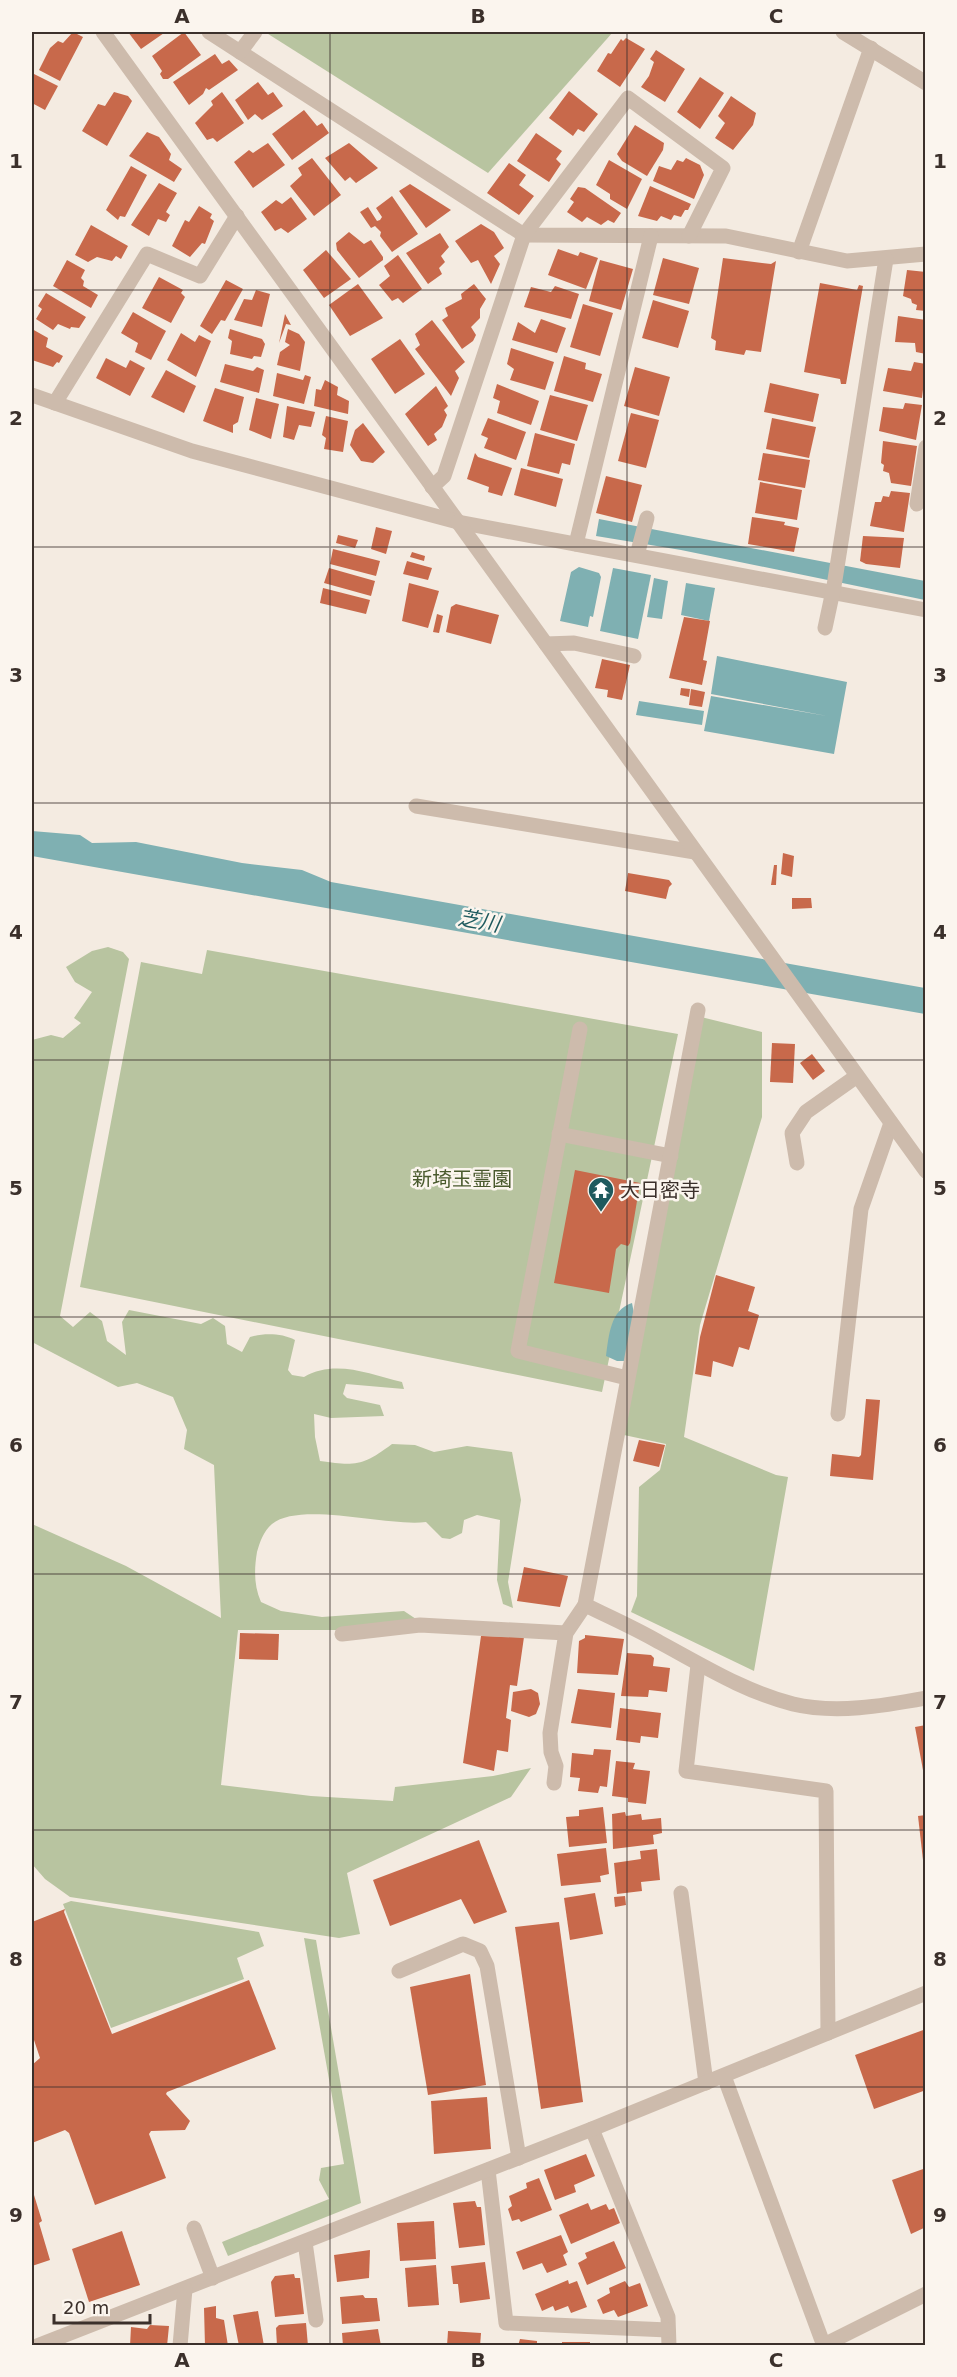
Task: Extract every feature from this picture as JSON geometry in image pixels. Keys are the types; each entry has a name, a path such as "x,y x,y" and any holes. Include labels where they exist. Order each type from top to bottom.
{"street":[{"path":"103,32 926,1171"},
{"path":"209,32 524,235 726,236 847,261 926,254"},
{"path":"240,52 255,32"},
{"path":"843,32 926,83"},
{"path":"799,252 871,48"},
{"path":"432,487 444,476 524,235 628,98 723,168 689,236"},
{"path":"55,403 147,254 200,276 237,216"},
{"path":"576,544 651,236"},
{"path":"825,628 834,591 886,259"},
{"path":"32,395 192,451 458,522 926,610"},
{"path":"917,504 926,447"},
{"path":"637,555 647,518"},
{"path":"546,644 574,643 634,656"},
{"path":"416,806 696,852"},
{"path":"554,1784 556,1766 550,1752 550,1733 566,1633 585,1605 698,1010"},
{"path":"580,1029 518,1351 627,1378"},
{"path":"797,1163 792,1133 806,1112 857,1076"},
{"path":"838,1414 861,1209 891,1123"},
{"path":"559,1134 671,1156"},
{"path":"585,1605 659,1641 698,1665 793,1704 839,1708 882,1706 926,1698"},
{"path":"342,1634 420,1625 566,1633"},
{"path":"698,1665 686,1771 826,1791 828,2033"},
{"path":"681,1893 706,2083"},
{"path":"399,1971 463,1944 480,1951 487,1966 519,2158"},
{"path":"37,2346 519,2158 926,1993"},
{"path":"724,2076 825,2345 926,2294"},
{"path":"488,2170 506,2323 669,2338 668,2317 592,2129"},
{"path":"194,2228 213,2278"},
{"path":"305,2242 316,2320"},
{"path":"180,2346 185,2289"}],"green space":[{"path":"265,32 613,32 488,173"},
{"path":"108,947 123,952 129,959 60,1316 73,1327 90,1312 102,1321 107,1341 126,1355 122,1322 129,1310 201,1324 213,1318 225,1326 227,1344 242,1352 250,1337 267,1334 295,1340 288,1370 292,1375 304,1377 328,1369 340,1369 365,1372 402,1382 404,1389 346,1384 343,1394 347,1398 380,1405 384,1416 331,1418 314,1414 315,1437 320,1461 342,1464 358,1463 373,1457 392,1444 415,1445 434,1452 467,1446 512,1452 521,1500 508,1582 513,1608 503,1604 497,1580 500,1520 477,1515 464,1520 462,1533 450,1539 442,1538 426,1522 410,1523 303,1515 285,1518 272,1524 264,1534 258,1548 255,1578 261,1602 281,1611 322,1617 404,1611 419,1621 349,1630 238,1630 221,1785 311,1796 393,1801 395,1787 493,1776 531,1768 511,1797 347,1873 360,1934 339,1938 70,1897 45,1879 32,1864 32,1524 126,1566 221,1618 214,1465 184,1449 187,1430 173,1397 137,1383 118,1387 32,1342 32,1040 51,1035 63,1038 81,1023 74,1018 92,992 75,982 66,967 92,951"},
{"name":"新埼玉霊園","path":"207,950 678,1034 602,1392 80,1287 141,962 202,974"},
{"path":"701,1017 762,1032 762,1117 700,1325 684,1437 776,1475 788,1477 754,1671 631,1612 637,1596 639,1487 660,1470 666,1444 624,1435"},
{"path":"71,1901 259,1932 264,1946 237,1958 244,1979 111,2028 63,1904"},
{"path":"304,1938 316,1940 361,2203 228,2256 222,2242 329,2199 319,2180 321,2168 344,2164"}],"water":[{"path":"599,519 925,581 925,600 681,550 596,536"},
{"path":"579,567 599,573 601,577 593,617 590,616 588,627 560,621 571,572"},
{"path":"613,568 651,575 638,639 600,631"},
{"path":"654,578 668,581 662,619 647,617"},
{"path":"686,583 715,588 709,621 681,615"},
{"path":"717,656 847,682 834,754 704,731 711,696 827,716 711,694"},
{"path":"639,701 704,711 702,725 636,715"},
{"name":"芝川","path":"32,831 80,835 92,843 136,842 242,863 302,870 331,882 925,988 925,1014 32,856"},
{"path":"632,1303 635,1319 625,1361 617,1361 606,1356 610,1332 619,1311"}],"building":[{"path":"73,32 83,37 60,81 39,70 50,48 58,41 63,43"},
{"path":"128,32 163,32 164,33 141,49"},
{"path":"184,32 201,55 168,79 163,79 160,74 162,71 152,56"},
{"path":"626,38 645,49 620,87 597,71 608,53 611,54 621,39 623,41"},
{"path":"656,50 685,69 665,102 641,87 649,76 654,62 650,59"},
{"path":"215,54 222,64 229,60 238,70 209,90 206,88 203,94 189,105 173,82"},
{"path":"32,73 58,86 45,110 32,103"},
{"path":"700,77 724,93 700,129 677,112"},
{"path":"258,82 268,95 273,92 283,106 262,120 255,114 248,120 235,100"},
{"path":"569,91 598,114 584,132 578,129 573,136 549,118"},
{"path":"114,92 128,96 132,101 107,146 82,131 98,104 105,106"},
{"path":"222,92 244,123 217,142 213,138 207,140 195,123 213,105 211,101"},
{"path":"731,96 756,113 753,125 733,150 715,138 725,123 718,116"},
{"path":"304,110 317,126 322,123 329,133 292,160 272,134"},
{"path":"635,125 664,143 663,150 647,176 622,161 617,154"},
{"path":"147,132 159,137 171,154 169,160 182,169 174,182 129,156"},
{"path":"536,133 562,151 556,159 561,164 549,182 517,161"},
{"path":"268,143 285,165 253,188 234,162 249,150 253,153"},
{"path":"349,143 378,168 356,183 350,177 345,181 325,158"},
{"path":"312,158 341,195 314,216 290,186 302,175 298,168"},
{"path":"686,158 700,165 704,175 694,199 653,181 659,166 671,170 677,160 683,162"},
{"path":"609,160 642,179 627,209 610,199 610,194 596,185"},
{"path":"509,163 526,175 519,185 534,196 519,215 487,193"},
{"path":"131,166 147,175 125,217 120,216 118,220 106,210"},
{"path":"159,183 177,193 166,212 170,215 166,222 158,219 149,236 131,225"},
{"path":"410,184 451,210 426,228 399,191"},
{"path":"650,186 691,204 688,210 685,210 681,217 674,215 671,220 661,216 657,221 638,216"},
{"path":"578,187 585,188 621,213 614,223 608,220 601,225 587,217 582,222 567,212 574,202 570,199"},
{"path":"392,196 418,234 392,252 380,236 381,232 375,226 371,228 360,212 368,207 377,221 380,220 382,217 376,208"},
{"path":"291,197 307,219 288,233 281,228 275,231 261,212 276,200 282,204"},
{"path":"199,206 212,214 210,218 214,221 205,244 202,243 190,257 172,246 185,220 189,222"},
{"path":"481,224 494,232 504,248 494,256 500,264 491,284 478,260 471,263 455,241"},
{"path":"91,225 128,246 121,259 116,256 112,261 97,257 88,262 75,255"},
{"path":"349,232 364,244 371,240 383,257 383,260 359,278 337,250 336,243"},
{"path":"440,233 449,247 441,256 445,262 439,268 442,274 428,284 406,253"},
{"path":"558,249 578,256 580,252 598,258 586,289 548,275"},
{"path":"326,250 351,279 324,298 303,270"},
{"path":"398,255 422,289 403,303 398,298 392,301 379,285 390,276 384,266"},
{"path":"663,258 699,268 689,304 653,295"},
{"path":"723,258 771,264 776,261 761,352 746,350 744,355 715,350 716,341 711,338"},
{"path":"67,260 85,270 81,278 84,281 83,286 98,295 91,308 53,286"},
{"path":"600,260 633,269 621,310 589,301"},
{"path":"907,270 926,272 926,311 916,310 917,305 912,303 911,299 903,296"},
{"path":"159,277 183,290 181,293 185,297 171,323 142,308"},
{"path":"226,280 243,289 225,321 221,320 212,334 200,326"},
{"path":"820,283 857,290 859,285 863,286 846,384 841,384 840,379 804,372"},
{"path":"358,284 383,318 350,336 329,305"},
{"path":"474,284 486,299 480,309 480,318 471,327 476,335 473,341 462,349 442,320 448,316 445,308 462,299 461,294"},
{"path":"555,286 579,294 571,319 524,307 531,287 551,292"},
{"path":"256,290 270,294 262,327 234,320 244,299 252,300"},
{"path":"46,293 86,317 79,328 71,327 70,329 58,324 53,330 36,319 42,309 38,306"},
{"path":"653,300 689,311 678,348 642,338"},
{"path":"583,304 613,313 600,356 570,347"},
{"path":"133,312 166,331 151,360 135,352 138,343 121,333"},
{"path":"285,314 291,325 286,324 279,343"},
{"path":"898,316 926,320 926,354 916,352 915,343 895,342"},
{"path":"541,319 566,328 557,353 512,340 518,322 535,333"},
{"path":"432,320 465,362 455,371 459,378 451,396 415,349 420,345 415,334"},
{"path":"32,329 48,338 46,347 63,356 53,367 32,360"},
{"path":"230,329 262,339 265,344 261,357 254,356 252,359 230,354 232,341 228,338"},
{"path":"288,329 299,334 305,342 300,371 277,365 280,352 290,345 285,342"},
{"path":"181,333 195,342 199,335 211,341 196,377 167,360"},
{"path":"400,339 425,374 395,394 371,359"},
{"path":"511,348 554,362 545,390 510,380 514,369 507,364"},
{"path":"564,356 586,363 585,369 602,374 593,402 554,391"},
{"path":"106,358 126,368 130,360 145,368 130,396 96,378"},
{"path":"914,362 926,364 922,398 883,391 888,368 911,371"},
{"path":"225,364 253,371 257,367 264,370 259,393 220,382"},
{"path":"635,367 670,377 659,416 624,406"},
{"path":"166,370 196,386 184,413 151,397"},
{"path":"277,373 303,380 305,375 311,377 304,404 273,396"},
{"path":"325,380 338,387 337,395 349,401 348,414 314,406 316,389 321,390"},
{"path":"770,383 819,394 813,422 764,412"},
{"path":"497,384 539,401 531,425 497,413 500,401 493,398"},
{"path":"436,386 448,406 444,410 447,415 442,427 434,434 437,440 428,446 405,414"},
{"path":"215,388 244,397 238,422 233,425 233,433 203,421"},
{"path":"550,395 588,405 577,441 540,430"},
{"path":"256,398 279,404 271,439 249,430"},
{"path":"905,403 922,405 916,440 879,431 883,407 903,409"},
{"path":"287,406 315,412 311,427 299,425 294,440 283,437"},
{"path":"631,413 659,420 646,468 618,461"},
{"path":"326,416 348,421 343,452 324,449 326,438 322,435"},
{"path":"488,418 526,432 516,460 484,448 488,438 481,435"},
{"path":"772,418 816,427 809,458 766,449"},
{"path":"363,423 385,452 373,463 361,461 350,445 355,430"},
{"path":"535,433 575,444 570,465 562,463 559,474 527,466"},
{"path":"883,441 917,446 911,486 891,483 889,473 883,471 884,465 881,463"},
{"path":"475,453 478,457 512,468 502,496 488,492 489,487 467,479"},
{"path":"763,453 810,460 805,488 758,480"},
{"path":"521,468 563,479 556,507 514,495"},
{"path":"606,476 642,485 632,522 596,513"},
{"path":"760,482 802,490 797,520 755,513"},
{"path":"891,491 910,493 904,532 870,526 875,502 881,502 883,496 889,497"},
{"path":"752,517 785,522 784,525 799,528 794,552 748,544"},
{"path":"376,527 392,531 386,554 371,549"},
{"path":"338,535 358,540 355,548 336,543"},
{"path":"863,536 904,538 900,568 866,564 860,561"},
{"path":"333,549 380,561 376,576 330,564"},
{"path":"412,552 425,556 424,561 410,557"},
{"path":"407,561 432,568 428,580 403,574"},
{"path":"329,568 375,581 371,596 324,583"},
{"path":"409,583 439,591 428,628 402,621"},
{"path":"323,588 370,600 366,614 320,603"},
{"path":"456,604 499,615 491,644 446,632 451,607"},
{"path":"437,614 443,616 439,633 433,632"},
{"path":"684,617 710,621 703,660 707,661 702,685 669,678"},
{"path":"602,659 630,665 622,700 607,697 608,690 595,688"},
{"path":"681,688 690,689 689,697 680,695"},
{"path":"691,689 705,692 702,707 689,705"},
{"path":"783,853 794,856 792,877 781,874"},
{"path":"774,865 777,865 776,885 771,885"},
{"path":"628,873 669,880 672,884 666,899 625,891"},
{"path":"792,898 811,898 812,908 792,909"},
{"path":"772,1043 795,1044 793,1083 770,1082"},
{"path":"812,1054 825,1071 813,1080 800,1063"},
{"name":"大日密寺","path":"575,1170 640,1183 630,1243 628,1246 621,1244 616,1249 609,1293 554,1283"},
{"path":"716,1275 755,1287 748,1311 759,1315 749,1350 739,1347 733,1367 713,1361 711,1377 695,1374 700,1337"},
{"path":"866,1399 880,1400 873,1480 830,1476 832,1454 859,1457 861,1455"},
{"path":"639,1440 665,1445 659,1467 633,1461"},
{"path":"524,1567 568,1576 560,1607 517,1601"},
{"path":"240,1633 279,1634 278,1660 239,1659"},
{"path":"585,1635 624,1639 618,1675 577,1673 579,1641 585,1638"},
{"path":"481,1636 524,1637 517,1686 510,1685 506,1718 511,1720 508,1752 497,1750 494,1771 463,1763"},
{"path":"627,1653 651,1655 654,1658 653,1666 670,1668 667,1692 649,1690 648,1697 621,1696"},
{"path":"531,1689 538,1693 540,1704 536,1714 529,1717 511,1711 513,1692"},
{"path":"578,1689 615,1693 611,1728 571,1723"},
{"path":"620,1708 661,1713 658,1738 641,1736 640,1743 616,1740"},
{"path":"926,1725 926,1781 925,1781 915,1727"},
{"path":"594,1749 611,1750 607,1787 600,1786 598,1793 578,1791 580,1778 570,1777 572,1753 593,1755"},
{"path":"616,1761 635,1763 633,1769 650,1771 646,1804 628,1802 628,1798 612,1796"},
{"path":"603,1807 607,1843 569,1847 566,1817 579,1816 579,1810"},
{"path":"625,1812 626,1816 641,1814 642,1820 661,1818 662,1833 653,1835 654,1844 613,1849 612,1814"},
{"path":"926,1815 926,1869 924,1869 918,1816"},
{"path":"479,1840 507,1912 474,1924 461,1899 390,1926 373,1880"},
{"path":"606,1848 609,1874 600,1876 601,1882 561,1886 557,1854"},
{"path":"657,1849 660,1880 641,1882 642,1891 617,1894 614,1863 641,1859 640,1851"},
{"path":"595,1893 603,1934 570,1940 564,1898"},
{"path":"625,1896 626,1905 615,1907 614,1897"},
{"path":"65,1909 64,1912 112,2034 249,1980 276,2049 167,2092 166,2094 190,2121 185,2130 151,2131 149,2134 166,2178 95,2205 69,2133 65,2130 32,2143 32,2065 40,2058 32,2034 32,1922"},
{"path":"559,1922 583,2102 541,2109 515,1927"},
{"path":"470,1974 486,2085 428,2095 410,1987"},
{"path":"926,2029 926,2090 874,2109 855,2055"},
{"path":"487,2097 491,2149 434,2154 431,2101"},
{"path":"586,2154 595,2176 574,2185 576,2192 555,2200 544,2170"},
{"path":"926,2168 926,2227 911,2234 892,2180"},
{"path":"539,2178 552,2210 521,2222 519,2219 512,2221 508,2209 512,2206 509,2196 527,2188 526,2183"},
{"path":"34,2195 42,2221 39,2223 50,2260 32,2266 32,2196"},
{"path":"475,2201 477,2207 481,2207 485,2245 459,2248 453,2203"},
{"path":"588,2203 591,2210 606,2204 609,2210 614,2208 620,2223 571,2244 559,2215"},
{"path":"434,2221 436,2259 400,2261 397,2223"},
{"path":"122,2231 140,2285 89,2302 72,2249"},
{"path":"561,2235 568,2252 563,2255 567,2265 547,2273 542,2263 523,2270 516,2252"},
{"path":"614,2241 626,2268 587,2285 578,2263 587,2258 585,2253"},
{"path":"370,2250 369,2278 337,2282 334,2255"},
{"path":"485,2262 490,2299 460,2303 458,2284 453,2284 451,2266"},
{"path":"436,2265 439,2305 408,2307 405,2268"},
{"path":"294,2274 295,2278 300,2278 304,2314 275,2317 271,2282 275,2276"},
{"path":"568,2280 569,2284 577,2281 587,2307 571,2313 568,2306 555,2311 553,2306 542,2311 535,2294"},
{"path":"625,2281 629,2287 640,2283 648,2306 618,2317 614,2310 603,2314 597,2300 610,2293 609,2288"},
{"path":"363,2295 365,2298 377,2298 380,2321 342,2324 340,2297"},
{"path":"216,2306 216,2318 224,2320 228,2346 205,2346 204,2308"},
{"path":"258,2311 264,2346 239,2346 233,2315"},
{"path":"306,2323 308,2346 277,2346 276,2328 279,2325"},
{"path":"150,2325 169,2326 167,2346 130,2346 131,2327 147,2329"},
{"path":"378,2329 381,2346 343,2346 342,2333"},
{"path":"448,2331 481,2333 480,2346 447,2346"},
{"path":"520,2339 537,2341 537,2346 518,2346"},
{"path":"562,2342 590,2342 590,2346 562,2346"}],"place":[{"name":"大日密寺","path":"601,1213"}]}
